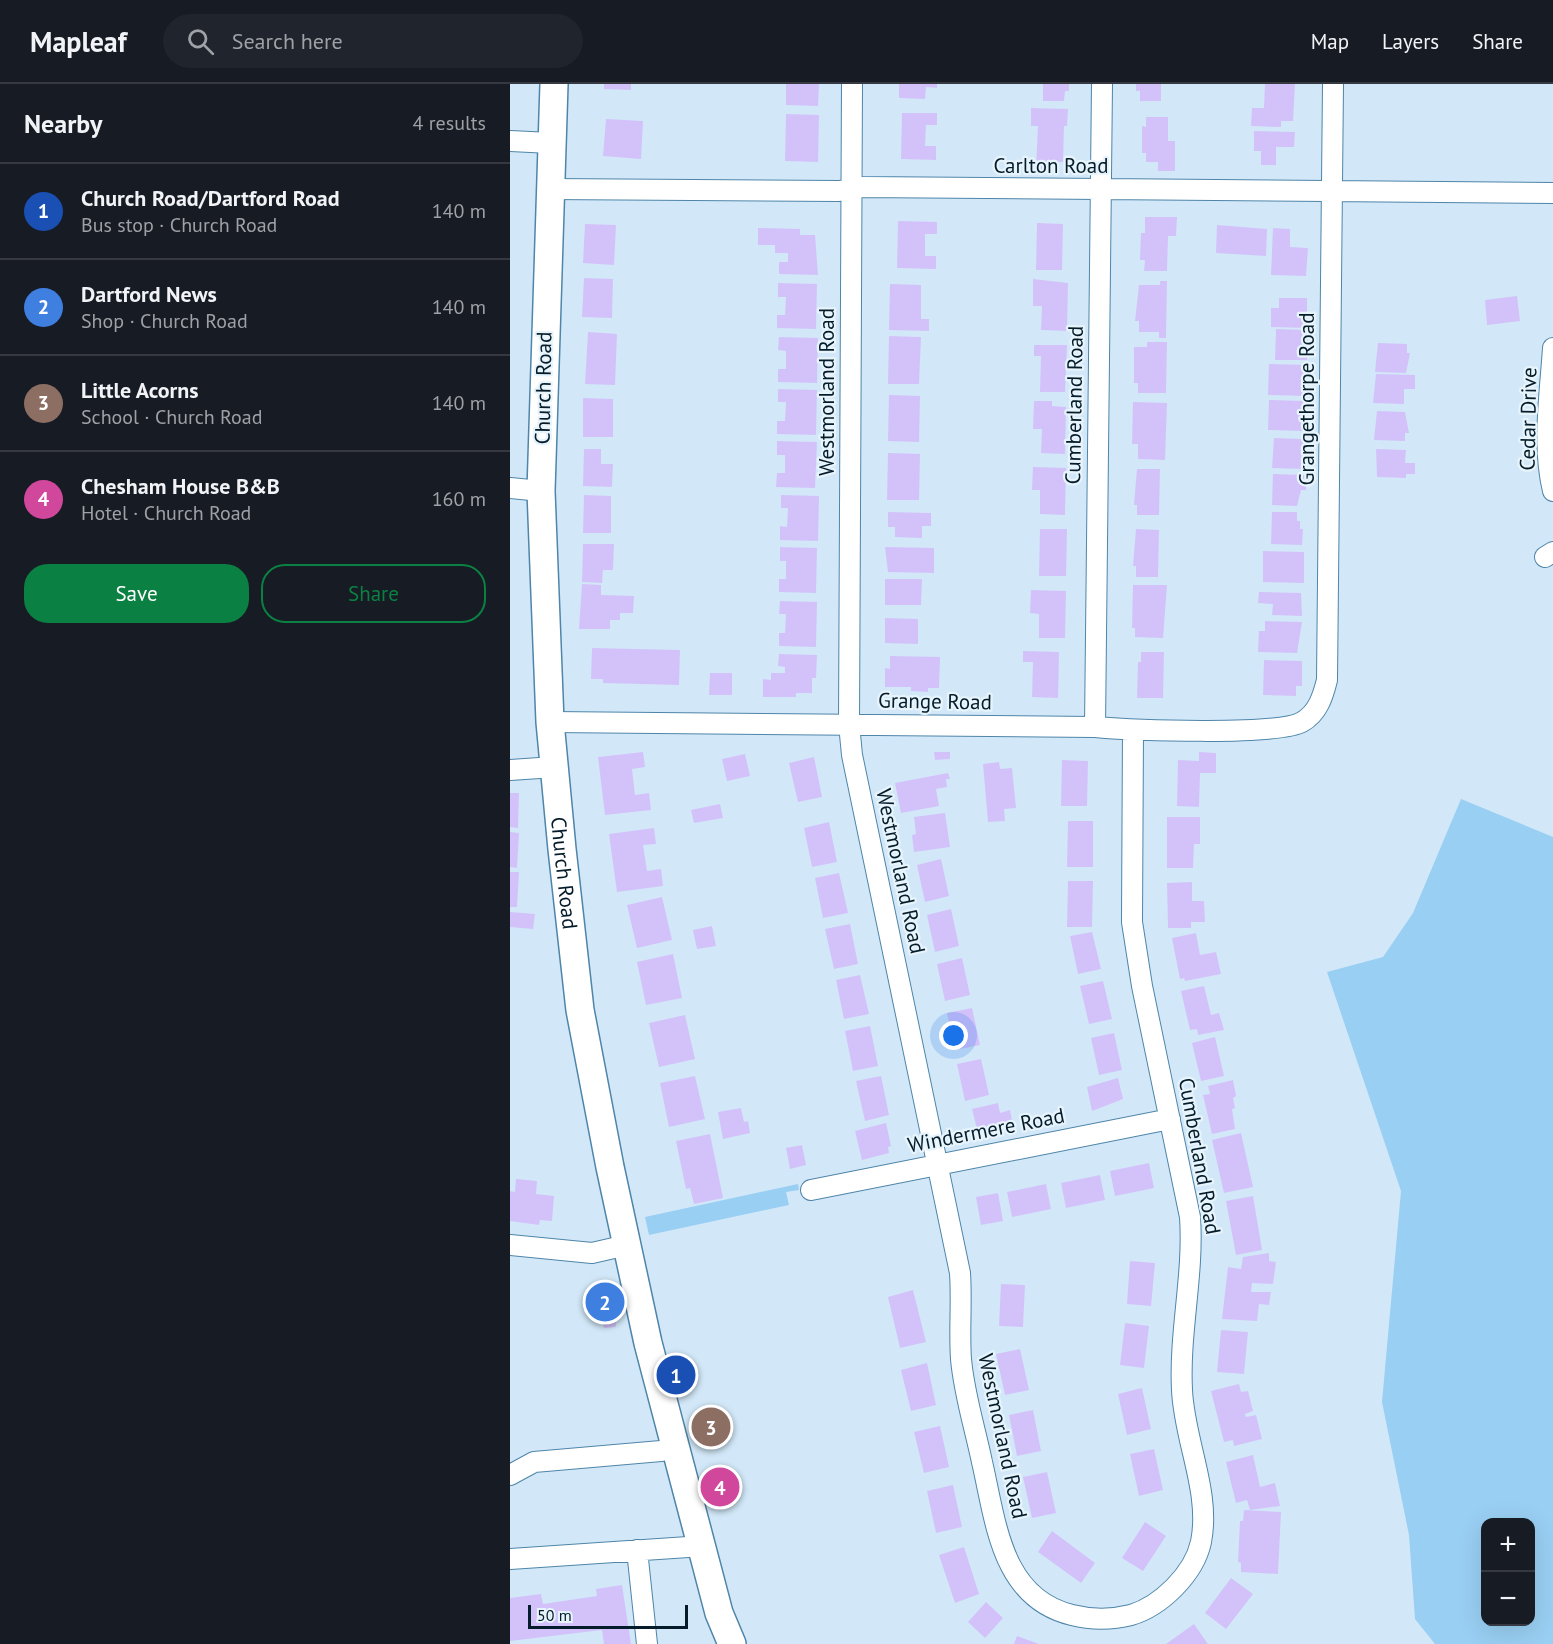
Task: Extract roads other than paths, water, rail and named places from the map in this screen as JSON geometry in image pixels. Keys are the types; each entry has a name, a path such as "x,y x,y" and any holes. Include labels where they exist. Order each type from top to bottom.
{"main road":[{"name":"Church Road","path":"554,84 541,491 550,722 580,1010 648,1342 719,1612 732,1644"}],"street":[{"name":"Westmorland Road","path":"852,84 849,724 858,786 960,1273 960,1341 964,1379 1001,1542 1021,1584 1038,1602 1079,1617"},
{"name":"Cumberland Road","path":"1095,727 1102,84"},
{"name":"Grangethorpe Road","path":"1315,711 1327,680 1333,84"},
{"path":"510,141 551,144"},
{"name":"Carlton Road","path":"549,189 1101,189 1553,193"},
{"name":"Cedar Drive","path":"1553,348 1549,438 1550,477 1553,491"},
{"path":"510,488 541,491"},
{"name":"Grange Road","path":"550,722 1095,727 1133,730 1273,728 1292,726 1315,711"},
{"name":"Cumberland Road","path":"1079,1617 1111,1618 1132,1614 1153,1604 1175,1587 1192,1564 1201,1542 1201,1500 1182,1392 1192,1250 1190,1217 1132,922 1133,730"},
{"path":"510,770 554,767"},
{"name":"Windermere Road","path":"812,1190 937,1163 1170,1119"},
{"path":"510,1245 592,1253 627,1245"},
{"path":"510,1475 534,1462 661,1451 676,1447"},
{"path":"510,1559 703,1546"},
{"path":"637,1550 647,1644"}],"place":[{"name":"Dartford News","path":"605,1302"},
{"name":"Church Road/Dartford Road","path":"676,1375"},
{"name":"Little Acorns","path":"711,1427"},
{"name":"Chesham House B&B","path":"720,1487"}]}
